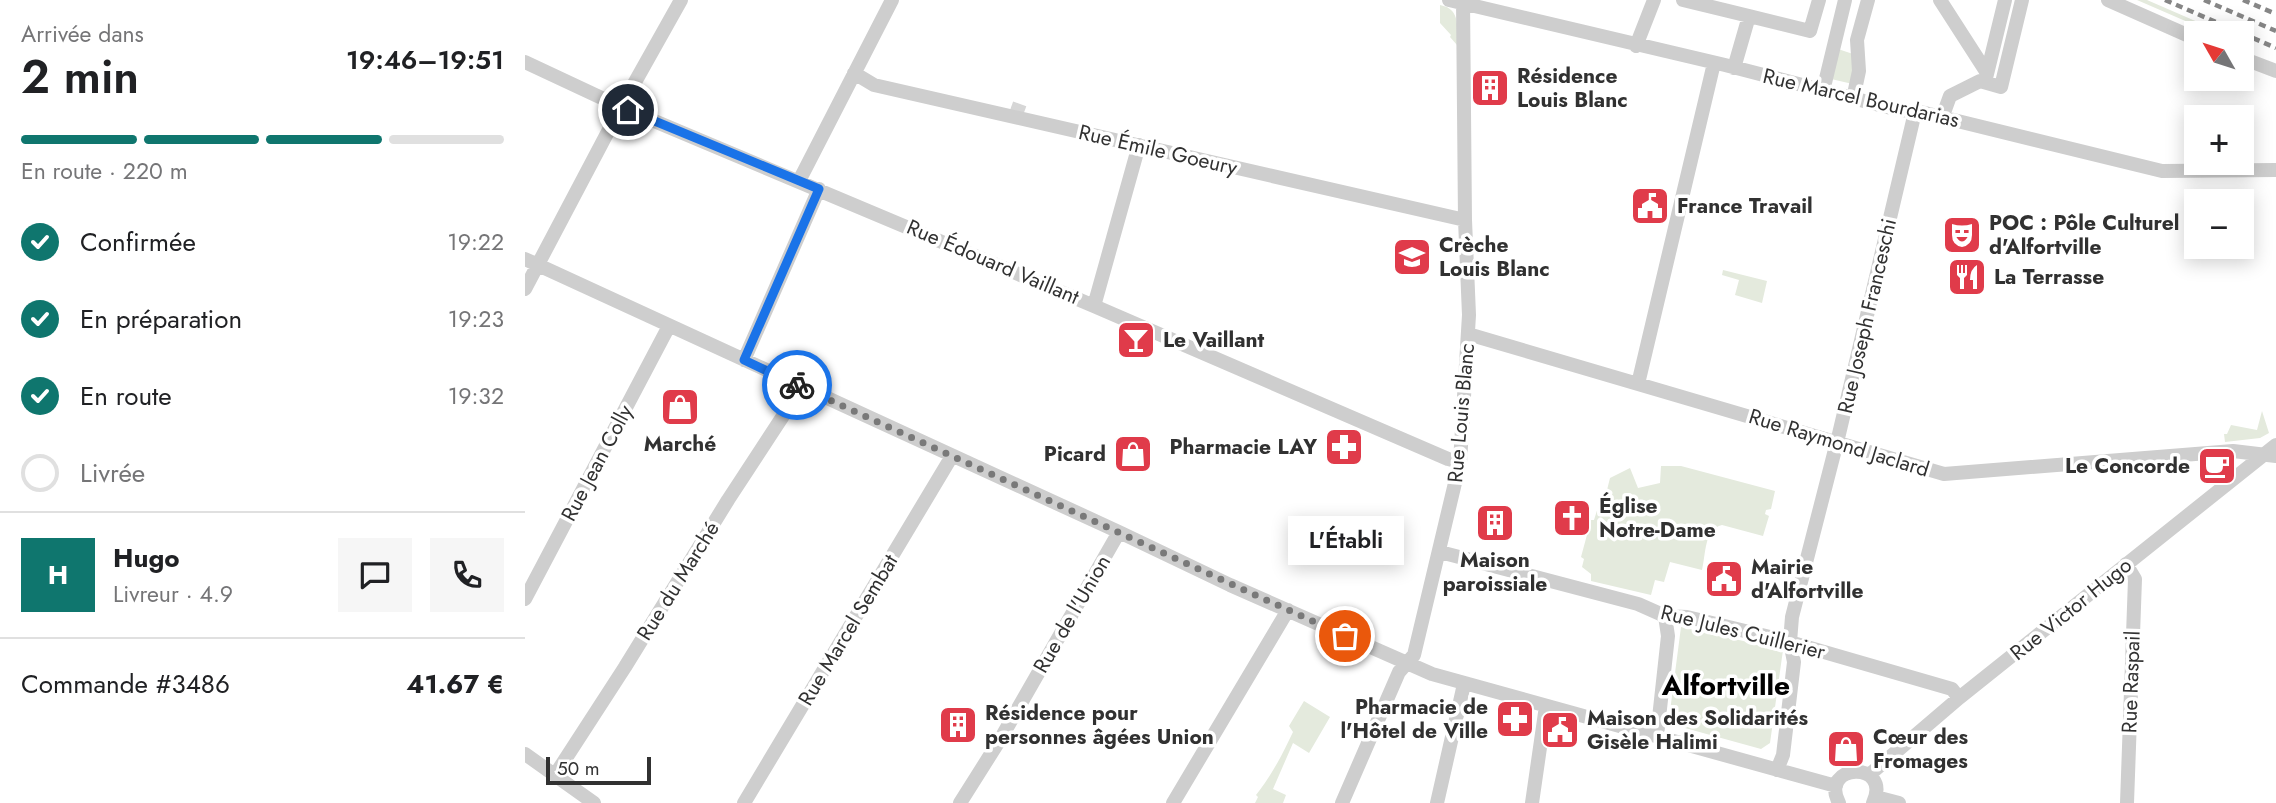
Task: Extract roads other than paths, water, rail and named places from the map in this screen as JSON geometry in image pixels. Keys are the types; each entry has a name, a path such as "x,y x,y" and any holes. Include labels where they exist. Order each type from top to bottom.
{"street":[{"path":"525,289 531,262 681,0"},
{"path":"799,181 892,0"},
{"path":"1636,46 1654,0"},
{"path":"1683,0 1810,31 1819,0"},
{"path":"1738,0 1749,16"},
{"path":"1840,34 1846,0"},
{"path":"1823,91 1846,0"},
{"path":"1853,99 1859,71 1857,40 1868,0"},
{"path":"1940,0 1986,78 2001,87 2022,0"},
{"path":"1986,78 2005,0"},
{"path":"2108,0 2184,34"},
{"name":"Rue Marcel Bourdarias","path":"1458,1 1510,7 1636,46 2162,171 2276,170"},
{"name":"Rue Louis Blanc","path":"1342,803 1399,672 1414,655 1461,462 1468,334 1458,1"},
{"path":"1734,68 1749,16"},
{"name":"Rue Édouard Vaillant","path":"525,62 621,107 1094,306 1448,459 1461,462"},
{"path":"1638,384 1714,63"},
{"path":"2254,63 2276,71"},
{"name":"Rue Émile Goeury","path":"854,73 874,85 1465,220"},
{"path":"1942,117 1950,96 1986,78"},
{"name":"Rue Joseph Franceschi","path":"1777,771 1783,755 1794,662 1790,642 1792,617 1837,442 1915,112"},
{"path":"1094,306 1139,145"},
{"path":"744,360 819,189"},
{"path":"531,262 1407,664 1464,684 1777,771 1837,798 1842,776 1852,771 1869,775 1875,783 1874,800 1899,803"},
{"name":"Rue Jean Colly","path":"525,599 669,326"},
{"name":"Rue Raymond Jaclard","path":"1468,334 1944,474 2232,451 2269,455"},
{"name":"Rue du Marché","path":"555,775 802,387"},
{"name":"Rue Victor Hugo","path":"1869,775 1959,698 2126,564 2269,455 2276,445"},
{"name":"Rue Marcel Sembat","path":"744,803 951,456"},
{"name":"Rue de l'Union","path":"960,803 1119,532"},
{"name":"Rue Jules Cuillerier","path":"1440,552 1638,604 1665,617 1687,617 1790,642 1952,689 1959,698"},
{"name":"Rue Raspail","path":"2126,564 2135,579 2127,803"},
{"path":"1173,803 1288,610"},
{"path":"1657,736 1668,636 1665,617"},
{"path":"1437,803 1464,684"},
{"path":"1532,803 1546,706"},
{"path":"525,754 594,803"}],"tunnel":[{"path":"1015,117 1020,103"}],"railway":[{"path":"2165,0 2276,48"},
{"path":"2204,0 2276,31"},
{"path":"2243,0 2276,14"}],"place":[{"name":"Résidence Louis Blanc","path":"1490,88"},
{"name":"France Travail","path":"1650,206"},
{"name":"POC : Pôle Culturel d'Alfortville","path":"1962,235"},
{"name":"Crèche Louis Blanc","path":"1412,257"},
{"name":"La Terrasse","path":"1967,277"},
{"name":"Le Vaillant","path":"1136,340"},
{"name":"Marché","path":"680,407"},
{"name":"Pharmacie LAY","path":"1344,447"},
{"name":"Picard","path":"1133,454"},
{"name":"Le Concorde","path":"2217,466"},
{"name":"Église Notre-Dame","path":"1572,518"},
{"name":"Maison paroissiale","path":"1495,523"},
{"name":"Mairie d'Alfortville","path":"1724,579"},
{"name":"L'Établi","path":"1345,636"},
{"name":"Pharmacie de l'Hôtel de Ville","path":"1515,719"},
{"name":"Résidence pour personnes âgées Union","path":"958,725"},
{"name":"Maison des Solidarités Gisèle Halimi","path":"1560,730"},
{"name":"Cœur des Fromages","path":"1846,749"}],"district":[{"name":"Alfortville","path":"1726,685"}]}
